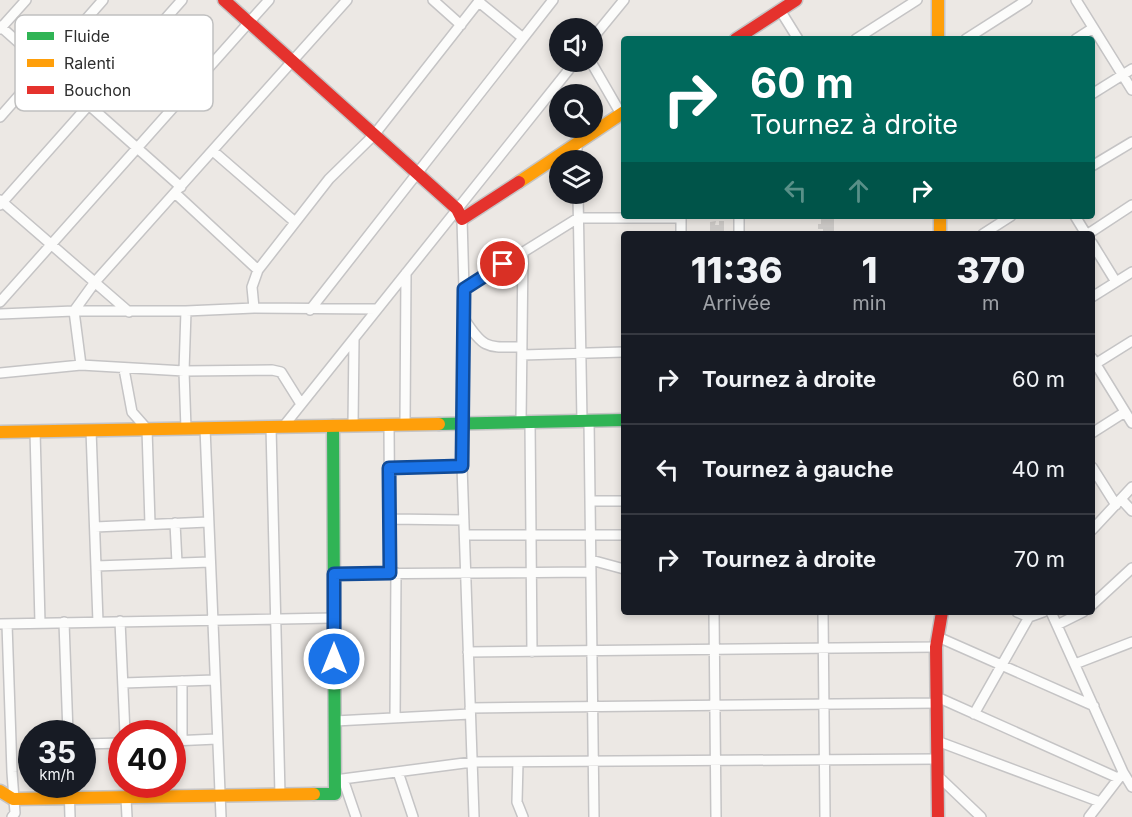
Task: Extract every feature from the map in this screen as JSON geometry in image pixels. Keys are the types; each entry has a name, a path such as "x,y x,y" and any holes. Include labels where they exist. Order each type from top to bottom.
{"street":[{"path":"15,41 0,28 26,0"},
{"path":"90,15 103,0"},
{"path":"169,15 182,0"},
{"path":"224,0 417,173 459,214 464,289 462,466 474,817"},
{"path":"213,62 269,0"},
{"path":"81,365 74,311 95,282 347,0"},
{"path":"433,0 461,25"},
{"path":"310,310 553,0"},
{"path":"603,26 624,0"},
{"path":"741,36 796,0"},
{"path":"870,34 917,0"},
{"path":"938,0 938,36"},
{"path":"971,36 1027,0"},
{"path":"1076,0 1132,90"},
{"path":"254,308 252,287 258,270 329,179 374,135 480,1 523,38"},
{"path":"780,10 796,36"},
{"path":"1081,36 1093,28"},
{"path":"1095,91 1132,69"},
{"path":"280,795 275,617 277,427 302,404 406,273 459,214 567,72"},
{"path":"597,72 621,111"},
{"path":"0,117 15,100"},
{"path":"83,111 1,202 129,312"},
{"path":"95,111 137,148 258,270"},
{"path":"0,302 170,111"},
{"path":"459,214 621,114"},
{"path":"1095,164 1132,142"},
{"path":"577,143 577,150"},
{"path":"213,151 295,222"},
{"path":"578,204 581,354 591,535 594,817"},
{"path":"1092,231 1132,205"},
{"path":"464,289 578,218 621,218"},
{"path":"987,231 1006,219"},
{"path":"1095,248 1116,282"},
{"path":"523,252 522,351 531,535 532,652"},
{"path":"1095,295 1132,272"},
{"path":"405,424 406,273"},
{"path":"0,314 254,308 377,309"},
{"path":"186,311 184,371 186,429"},
{"path":"464,319 476,337 489,347 581,354 621,352"},
{"path":"353,425 354,339"},
{"path":"1095,362 1132,341"},
{"path":"0,373 81,365 184,371 277,370 283,375 302,404"},
{"path":"1095,366 1132,423"},
{"path":"124,369 130,406 136,418 147,429 150,525"},
{"path":"1095,431 1125,411"},
{"path":"0,432 621,420"},
{"path":"389,424 395,718"},
{"path":"186,797 335,794 339,780 335,721 333,426"},
{"path":"205,428 220,817"},
{"path":"91,430 98,622"},
{"path":"35,431 40,623"},
{"path":"389,468 462,466"},
{"path":"1095,471 1118,502 1132,511"},
{"path":"1095,527 1132,487"},
{"path":"590,501 621,501"},
{"path":"390,519 464,520"},
{"path":"94,527 208,522"},
{"path":"175,524 177,563"},
{"path":"465,535 621,535"},
{"path":"591,560 621,568"},
{"path":"96,566 210,562"},
{"path":"1095,601 1132,569"},
{"path":"334,574 591,573"},
{"path":"714,615 716,817"},
{"path":"823,615 825,817"},
{"path":"938,817 937,642 942,615"},
{"path":"1024,615 1029,617"},
{"path":"974,714 1029,617 1035,615"},
{"path":"1053,615 1094,706 1121,775 1132,787"},
{"path":"1057,625 1077,615"},
{"path":"12,817 15,813 4,624 275,617 334,618"},
{"path":"120,621 124,720"},
{"path":"64,622 68,720"},
{"path":"468,652 824,648 937,642 1002,665 1094,706"},
{"path":"1075,664 1132,642"},
{"path":"123,683 215,680"},
{"path":"179,720 182,681"},
{"path":"335,721 470,711 937,700 1121,775"},
{"path":"186,740 217,739"},
{"path":"937,741 1100,802"},
{"path":"339,780 472,762 937,759"},
{"path":"518,762 517,802 523,817"},
{"path":"398,772 413,817"},
{"path":"1089,817 1121,775"},
{"path":"938,776 981,817"},
{"path":"339,780 356,817"},
{"path":"0,791 13,800 70,798 70,817"},
{"path":"126,798 127,817"}],"building":[{"path":"821,219 834,219 834,231 818,229 818,224 821,224"},
{"path":"716,221 715,225 719,225 719,221 724,221 724,231 710,231 710,222"}],"traffic: fast":[{"path":"439,424 621,420"},
{"path":"314,794 335,794 333,426"}],"traffic: slow":[{"path":"938,0 938,36"},
{"path":"519,182 621,114"},
{"path":"940,219 940,231"},
{"path":"0,432 439,424"},
{"path":"0,791 13,799 314,794"}],"traffic: jam":[{"path":"224,0 457,209 462,219 519,182"},
{"path":"741,36 796,0"},
{"path":"938,817 936,647 941,615"}],"route":[{"path":"334,659 334,574 390,573 389,468 462,466 464,289 503,264"}]}
